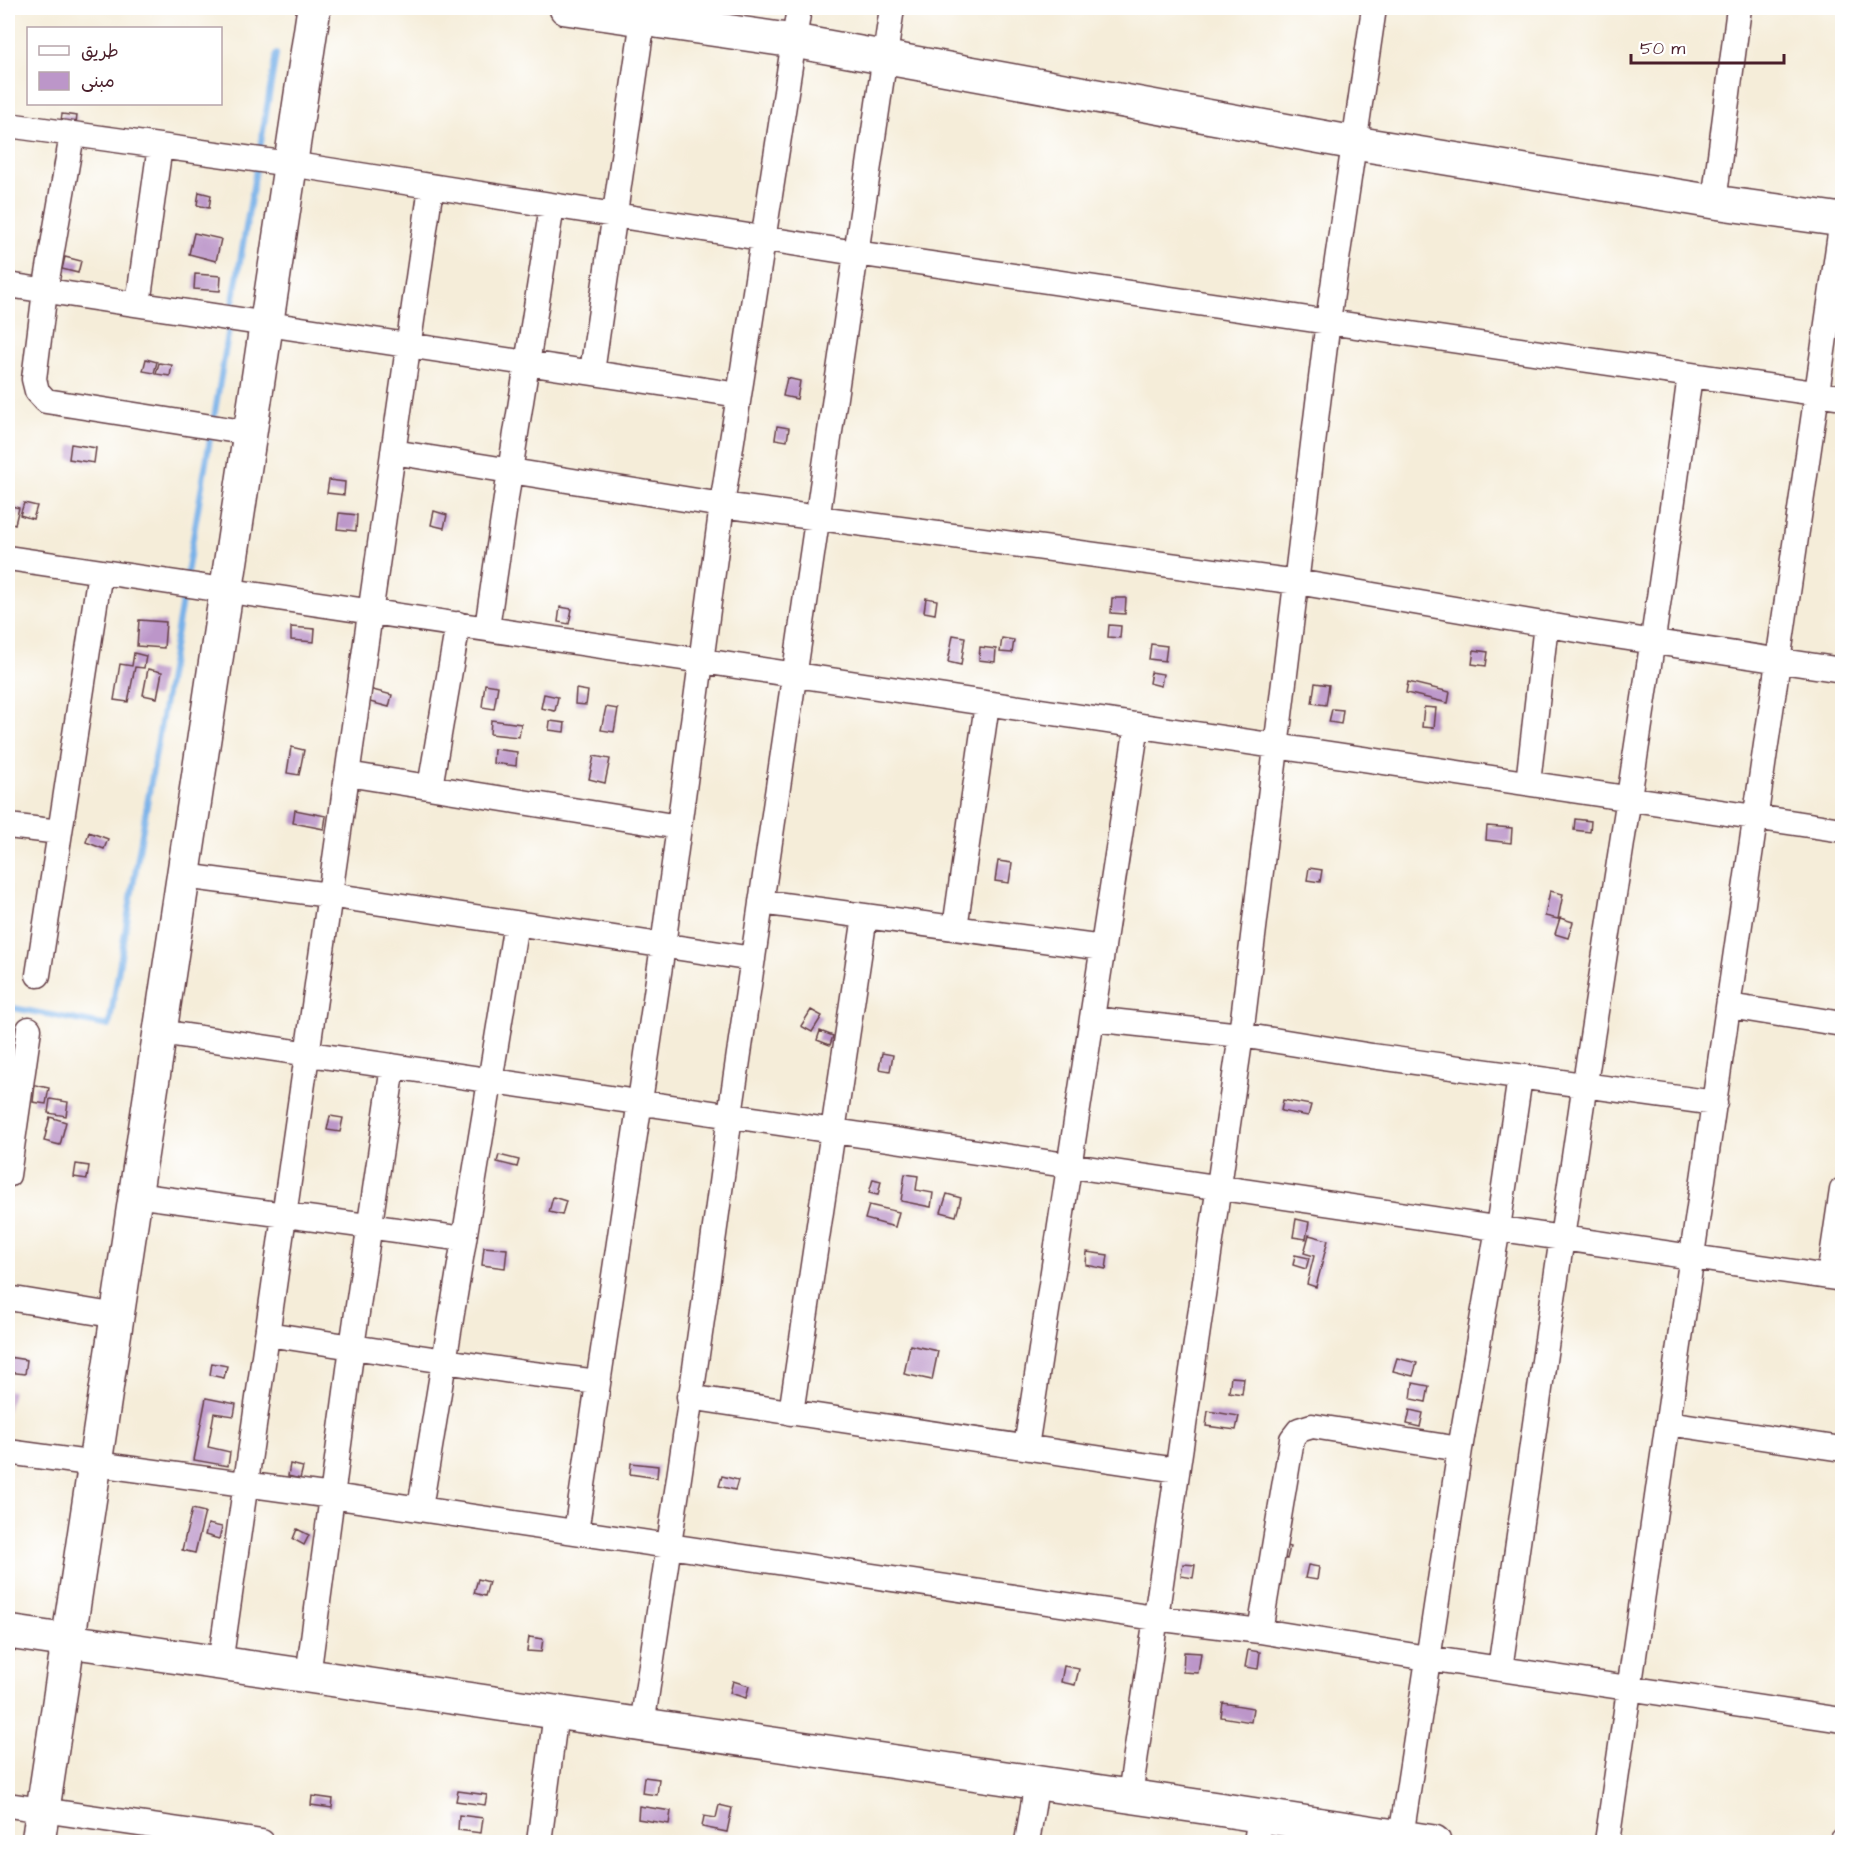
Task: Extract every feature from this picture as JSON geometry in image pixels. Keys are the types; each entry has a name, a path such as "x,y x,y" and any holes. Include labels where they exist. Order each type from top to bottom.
{"street":[{"path":"38,1842 314,8"},
{"path":"566,8 794,41 1355,142 1714,202 1842,220 1780,661 1607,1842"},
{"path":"576,1532 663,946 722,505 799,8"},
{"path":"642,1726 892,8"},
{"path":"1130,1796 1217,1187 1241,1035 1328,321 1374,8"},
{"path":"1714,202 1739,8"},
{"path":"592,372 643,19"},
{"path":"8,125 290,164 431,188 856,253 1842,397"},
{"path":"72,135 45,291 34,379 37,391 46,401 250,433"},
{"path":"138,304 160,146"},
{"path":"220,1664 431,188"},
{"path":"487,628 552,206"},
{"path":"8,285 739,395"},
{"path":"1500,1669 1584,1086 1630,798 1690,375"},
{"path":"393,452 722,505 1297,582 1842,670"},
{"path":"8,558 1842,830"},
{"path":"38,975 100,572"},
{"path":"430,787 458,624"},
{"path":"1528,783 1546,624"},
{"path":"955,928 987,704"},
{"path":"1026,1447 1137,725"},
{"path":"347,774 679,827"},
{"path":"8,826 60,832"},
{"path":"184,876 753,959"},
{"path":"762,902 1103,948"},
{"path":"791,1413 865,916"},
{"path":"420,1509 516,923"},
{"path":"1729,1006 1842,1024"},
{"path":"1092,1019 1241,1035 1520,1077 1715,1103"},
{"path":"8,1175 29,1029"},
{"path":"160,1032 1836,1278 1842,1190"},
{"path":"308,1677 352,1347 393,1066"},
{"path":"1401,1837 1427,1658 1520,1077"},
{"path":"135,1195 464,1239"},
{"path":"8,1298 118,1316"},
{"path":"267,1334 598,1382"},
{"path":"690,1397 1177,1470"},
{"path":"1668,1423 1842,1449"},
{"path":"1260,1631 1293,1439 1299,1430 1312,1426 1460,1449"},
{"path":"8,1452 332,1496 1155,1618 1260,1631 1842,1720"},
{"path":"8,1632 1130,1796 1258,1829 1401,1837 1434,1842"},
{"path":"539,1842 556,1713"},
{"path":"1027,1842 1036,1782"},
{"path":"8,1805 186,1837 262,1842"}],"building":[{"path":"62,114 77,116 76,123 61,121"},
{"path":"199,192 211,195 209,208 197,205"},
{"path":"194,233 221,239 216,261 189,254"},
{"path":"65,257 81,261 78,273 62,269"},
{"path":"195,274 221,276 220,291 194,289"},
{"path":"146,359 157,362 154,373 143,371"},
{"path":"159,363 172,365 170,376 156,374"},
{"path":"787,378 800,381 797,399 783,396"},
{"path":"777,426 789,428 787,441 775,439"},
{"path":"71,444 96,448 94,463 69,459"},
{"path":"329,480 345,482 344,495 327,493"},
{"path":"24,503 37,506 33,519 20,515"},
{"path":"8,505 19,508 15,524 8,522"},
{"path":"434,511 447,515 444,528 431,525"},
{"path":"339,513 357,515 356,531 337,529"},
{"path":"926,598 937,600 935,614 924,612"},
{"path":"1112,598 1126,598 1125,614 1111,613"},
{"path":"560,607 572,609 569,624 558,622"},
{"path":"139,620 166,622 164,648 137,646"},
{"path":"1109,625 1121,626 1120,638 1108,637"},
{"path":"291,627 315,629 314,642 291,640"},
{"path":"953,635 965,637 961,665 948,662"},
{"path":"1002,638 1014,640 1012,653 1000,652"},
{"path":"1151,644 1167,646 1165,661 1149,659"},
{"path":"980,647 996,649 995,662 979,660"},
{"path":"1474,650 1488,652 1486,666 1472,664"},
{"path":"134,653 146,656 144,668 135,667 128,702 114,700 120,664 132,666"},
{"path":"148,669 162,672 157,698 143,695"},
{"path":"1151,672 1163,674 1161,686 1149,683"},
{"path":"1408,682 1450,692 1448,703 1406,693"},
{"path":"1315,683 1329,685 1326,705 1312,703"},
{"path":"485,684 498,686 494,709 482,707"},
{"path":"369,689 392,695 389,707 366,701"},
{"path":"576,689 588,691 586,705 575,704"},
{"path":"544,694 558,697 555,711 541,708"},
{"path":"606,707 618,709 614,732 601,730"},
{"path":"1424,707 1436,708 1434,728 1422,727"},
{"path":"1332,709 1343,710 1341,724 1329,722"},
{"path":"491,720 521,724 519,737 490,734"},
{"path":"550,721 565,723 564,732 549,730"},
{"path":"291,747 304,750 299,775 287,773"},
{"path":"494,749 517,752 516,766 493,763"},
{"path":"594,756 610,759 605,783 589,779"},
{"path":"295,810 326,816 324,829 293,823"},
{"path":"1575,819 1591,821 1590,832 1574,830"},
{"path":"1487,826 1512,828 1511,843 1486,840"},
{"path":"89,832 108,839 104,849 86,842"},
{"path":"998,861 1012,863 1009,883 995,881"},
{"path":"1309,868 1322,870 1320,882 1307,880"},
{"path":"1550,891 1563,894 1558,919 1545,916"},
{"path":"1560,918 1573,922 1568,938 1555,934"},
{"path":"811,1010 822,1016 812,1032 801,1026"},
{"path":"820,1031 833,1036 830,1045 817,1040"},
{"path":"882,1053 893,1055 890,1071 879,1069"},
{"path":"35,1085 49,1088 46,1104 33,1102"},
{"path":"50,1099 68,1102 66,1116 48,1113"},
{"path":"1283,1100 1311,1105 1308,1116 1281,1111"},
{"path":"330,1116 343,1118 340,1132 327,1130"},
{"path":"50,1117 66,1122 60,1145 44,1141"},
{"path":"499,1155 519,1160 517,1167 497,1162"},
{"path":"76,1164 89,1166 87,1179 74,1177"},
{"path":"905,1174 918,1176 916,1190 933,1193 931,1207 901,1201"},
{"path":"873,1179 881,1181 878,1195 869,1193"},
{"path":"947,1194 961,1198 956,1216 941,1212"},
{"path":"553,1197 566,1201 562,1215 549,1212"},
{"path":"869,1205 899,1212 895,1227 865,1219"},
{"path":"1296,1219 1309,1222 1306,1239 1293,1237"},
{"path":"1309,1235 1328,1240 1316,1287 1307,1284 1314,1256 1304,1253"},
{"path":"484,1247 507,1249 505,1268 482,1265"},
{"path":"1087,1252 1108,1255 1106,1269 1086,1265"},
{"path":"1295,1255 1309,1258 1306,1269 1293,1265"},
{"path":"910,1345 938,1351 932,1380 904,1374"},
{"path":"8,1357 27,1360 25,1374 8,1372"},
{"path":"1397,1358 1417,1363 1413,1376 1393,1371"},
{"path":"212,1363 227,1366 224,1378 210,1375"},
{"path":"1231,1377 1244,1378 1242,1394 1229,1392"},
{"path":"1413,1383 1429,1386 1426,1402 1411,1399"},
{"path":"8,1390 13,1391 8,1412"},
{"path":"206,1398 236,1404 234,1416 214,1413 208,1447 230,1452 228,1466 194,1460"},
{"path":"1410,1410 1423,1413 1420,1427 1407,1424"},
{"path":"1208,1411 1239,1416 1236,1430 1206,1426"},
{"path":"631,1463 658,1466 657,1478 630,1474"},
{"path":"290,1464 303,1467 300,1479 288,1476"},
{"path":"722,1476 738,1480 735,1490 719,1486"},
{"path":"192,1509 205,1512 195,1553 182,1550"},
{"path":"208,1524 222,1527 219,1539 205,1535"},
{"path":"297,1529 309,1535 304,1545 293,1539"},
{"path":"1276,1543 1290,1547 1287,1559 1273,1555"},
{"path":"1183,1564 1195,1565 1193,1578 1181,1576"},
{"path":"1308,1565 1319,1567 1317,1580 1305,1578"},
{"path":"478,1579 489,1582 485,1596 474,1593"},
{"path":"529,1637 543,1639 541,1652 527,1651"},
{"path":"1248,1650 1260,1652 1258,1669 1245,1667"},
{"path":"1184,1652 1201,1653 1198,1673 1183,1672"},
{"path":"1064,1666 1079,1669 1075,1685 1061,1682"},
{"path":"733,1681 749,1686 746,1698 730,1693"},
{"path":"1223,1703 1253,1708 1251,1722 1221,1717"},
{"path":"644,1777 659,1779 657,1795 642,1793"},
{"path":"458,1791 487,1795 485,1805 456,1801"},
{"path":"312,1796 333,1799 332,1808 311,1805"},
{"path":"719,1805 732,1808 727,1832 702,1827 704,1816 716,1818"},
{"path":"639,1806 671,1811 669,1824 638,1819"},
{"path":"459,1815 483,1818 481,1833 458,1830"}],"waterway":[{"path":"259,154 276,54"},
{"path":"231,313 257,164"},
{"path":"213,423 230,323"},
{"path":"186,579 211,433"},
{"path":"8,1007 109,1026 184,589"}]}
